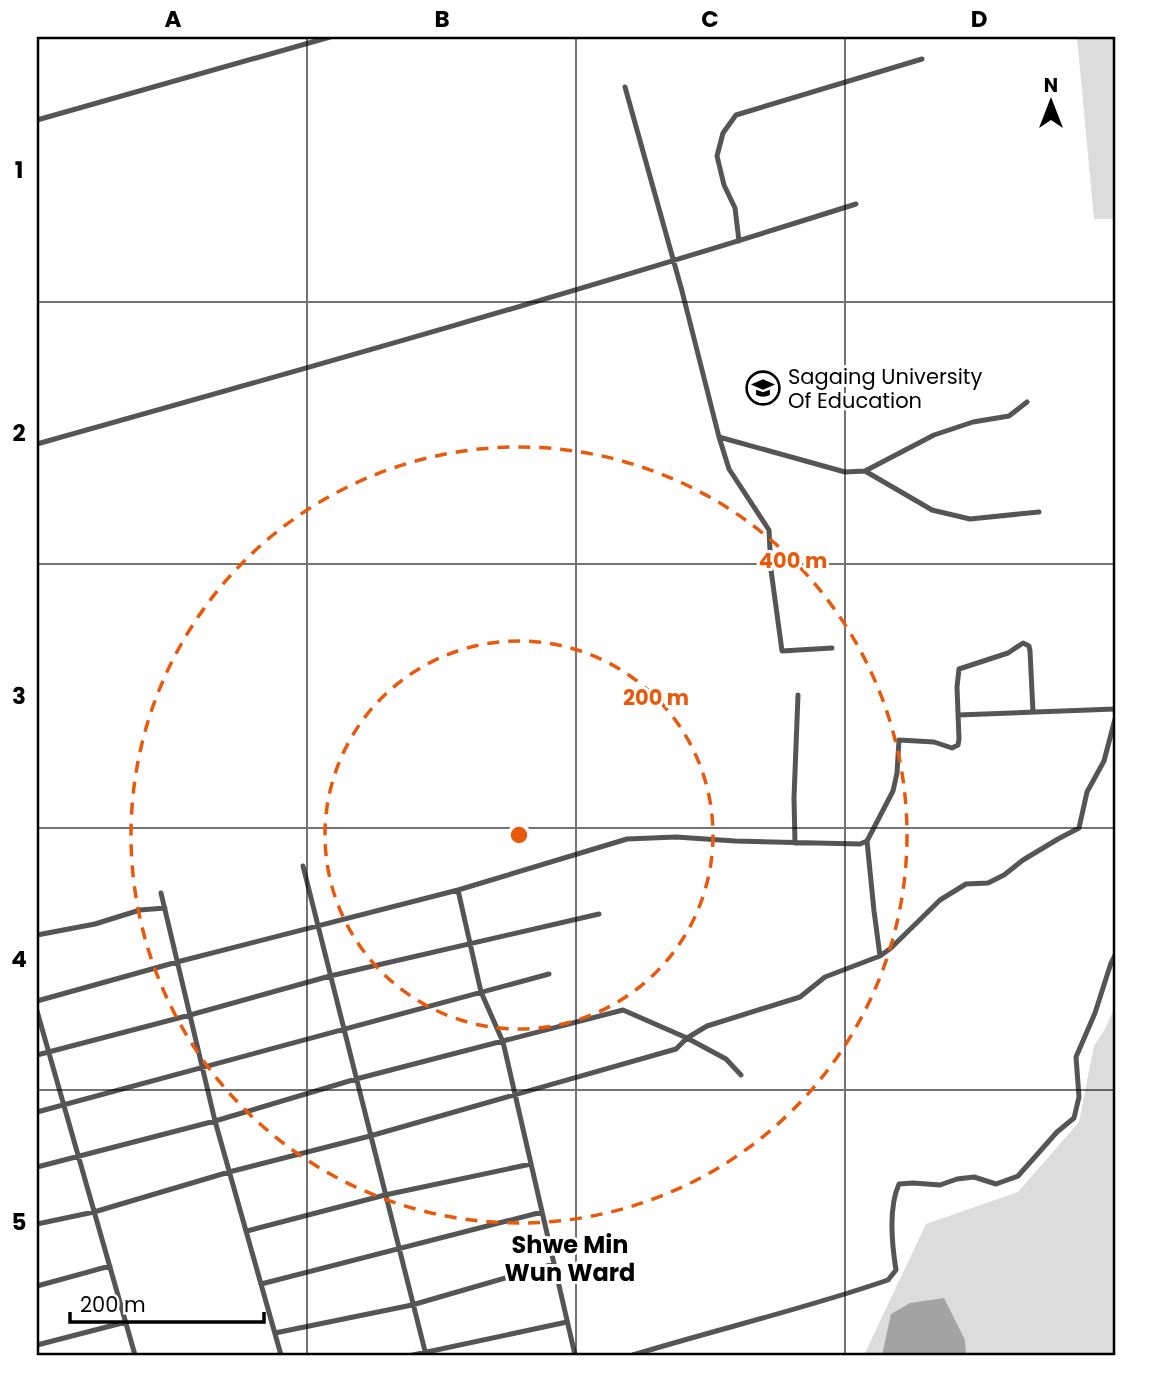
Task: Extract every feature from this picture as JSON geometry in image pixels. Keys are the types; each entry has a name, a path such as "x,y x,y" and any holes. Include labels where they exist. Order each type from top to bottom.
{"street":[{"path":"37,120 330,37"},
{"path":"740,241 735,208 724,185 717,156 723,133 736,115 922,59"},
{"path":"625,86 729,468 769,530 771,570 782,652 832,648"},
{"path":"37,444 330,362 856,204"},
{"path":"719,437 845,472 864,471 934,435 973,422 1009,416 1027,402"},
{"path":"864,471 932,510 970,519 1039,512"},
{"path":"880,956 867,841 893,791 899,740 934,742 952,748 958,745 959,669 1008,653 1023,643 1030,650 1033,712"},
{"path":"795,843 798,695"},
{"path":"958,715 1115,709"},
{"path":"37,1224 94,1212 229,1172 370,1136 676,1049 687,1038 707,1026 800,997 825,977 880,956 940,900 966,884 988,883 1004,876 1023,860 1079,828 1087,792 1104,761 1115,719"},
{"path":"37,1001 458,890 627,839 676,837 860,844 867,841"},
{"path":"303,866 425,1354"},
{"path":"458,890 481,992 503,1042 575,1355"},
{"path":"161,893 215,1121 281,1355"},
{"path":"37,934 95,924 140,909 165,908"},
{"path":"37,1055 330,976 599,914"},
{"path":"633,1355 794,1310 888,1280 896,1270 892,1242 894,1194 899,1184 940,1185 974,1177 996,1184 1018,1176 1057,1132 1074,1118 1079,1097 1076,1057 1115,955"},
{"path":"37,1112 549,974"},
{"path":"37,1167 215,1121 356,1079 623,1010 687,1038 726,1059 741,1074"},
{"path":"37,1012 135,1355"},
{"path":"247,1230 385,1195 531,1164"},
{"path":"261,1284 542,1212"},
{"path":"275,1332 412,1305 554,1264"},
{"path":"37,1286 110,1266"},
{"path":"37,1345 126,1322"},
{"path":"413,1355 567,1322"}],"shaded area":[{"path":"1077,37 1115,37 1115,219 1094,219"},
{"path":"1115,1006 1115,1355 864,1355 926,1224 1018,1192 1079,1122 1094,1046"},
{"path":"944,1298 965,1340 966,1355 882,1355 891,1314 910,1303"}],"place":[{"name":"Sagaing University Of Education","path":"763,388"}],"district":[{"name":"Shwe Min Wun Ward","path":"570,1258"}]}
